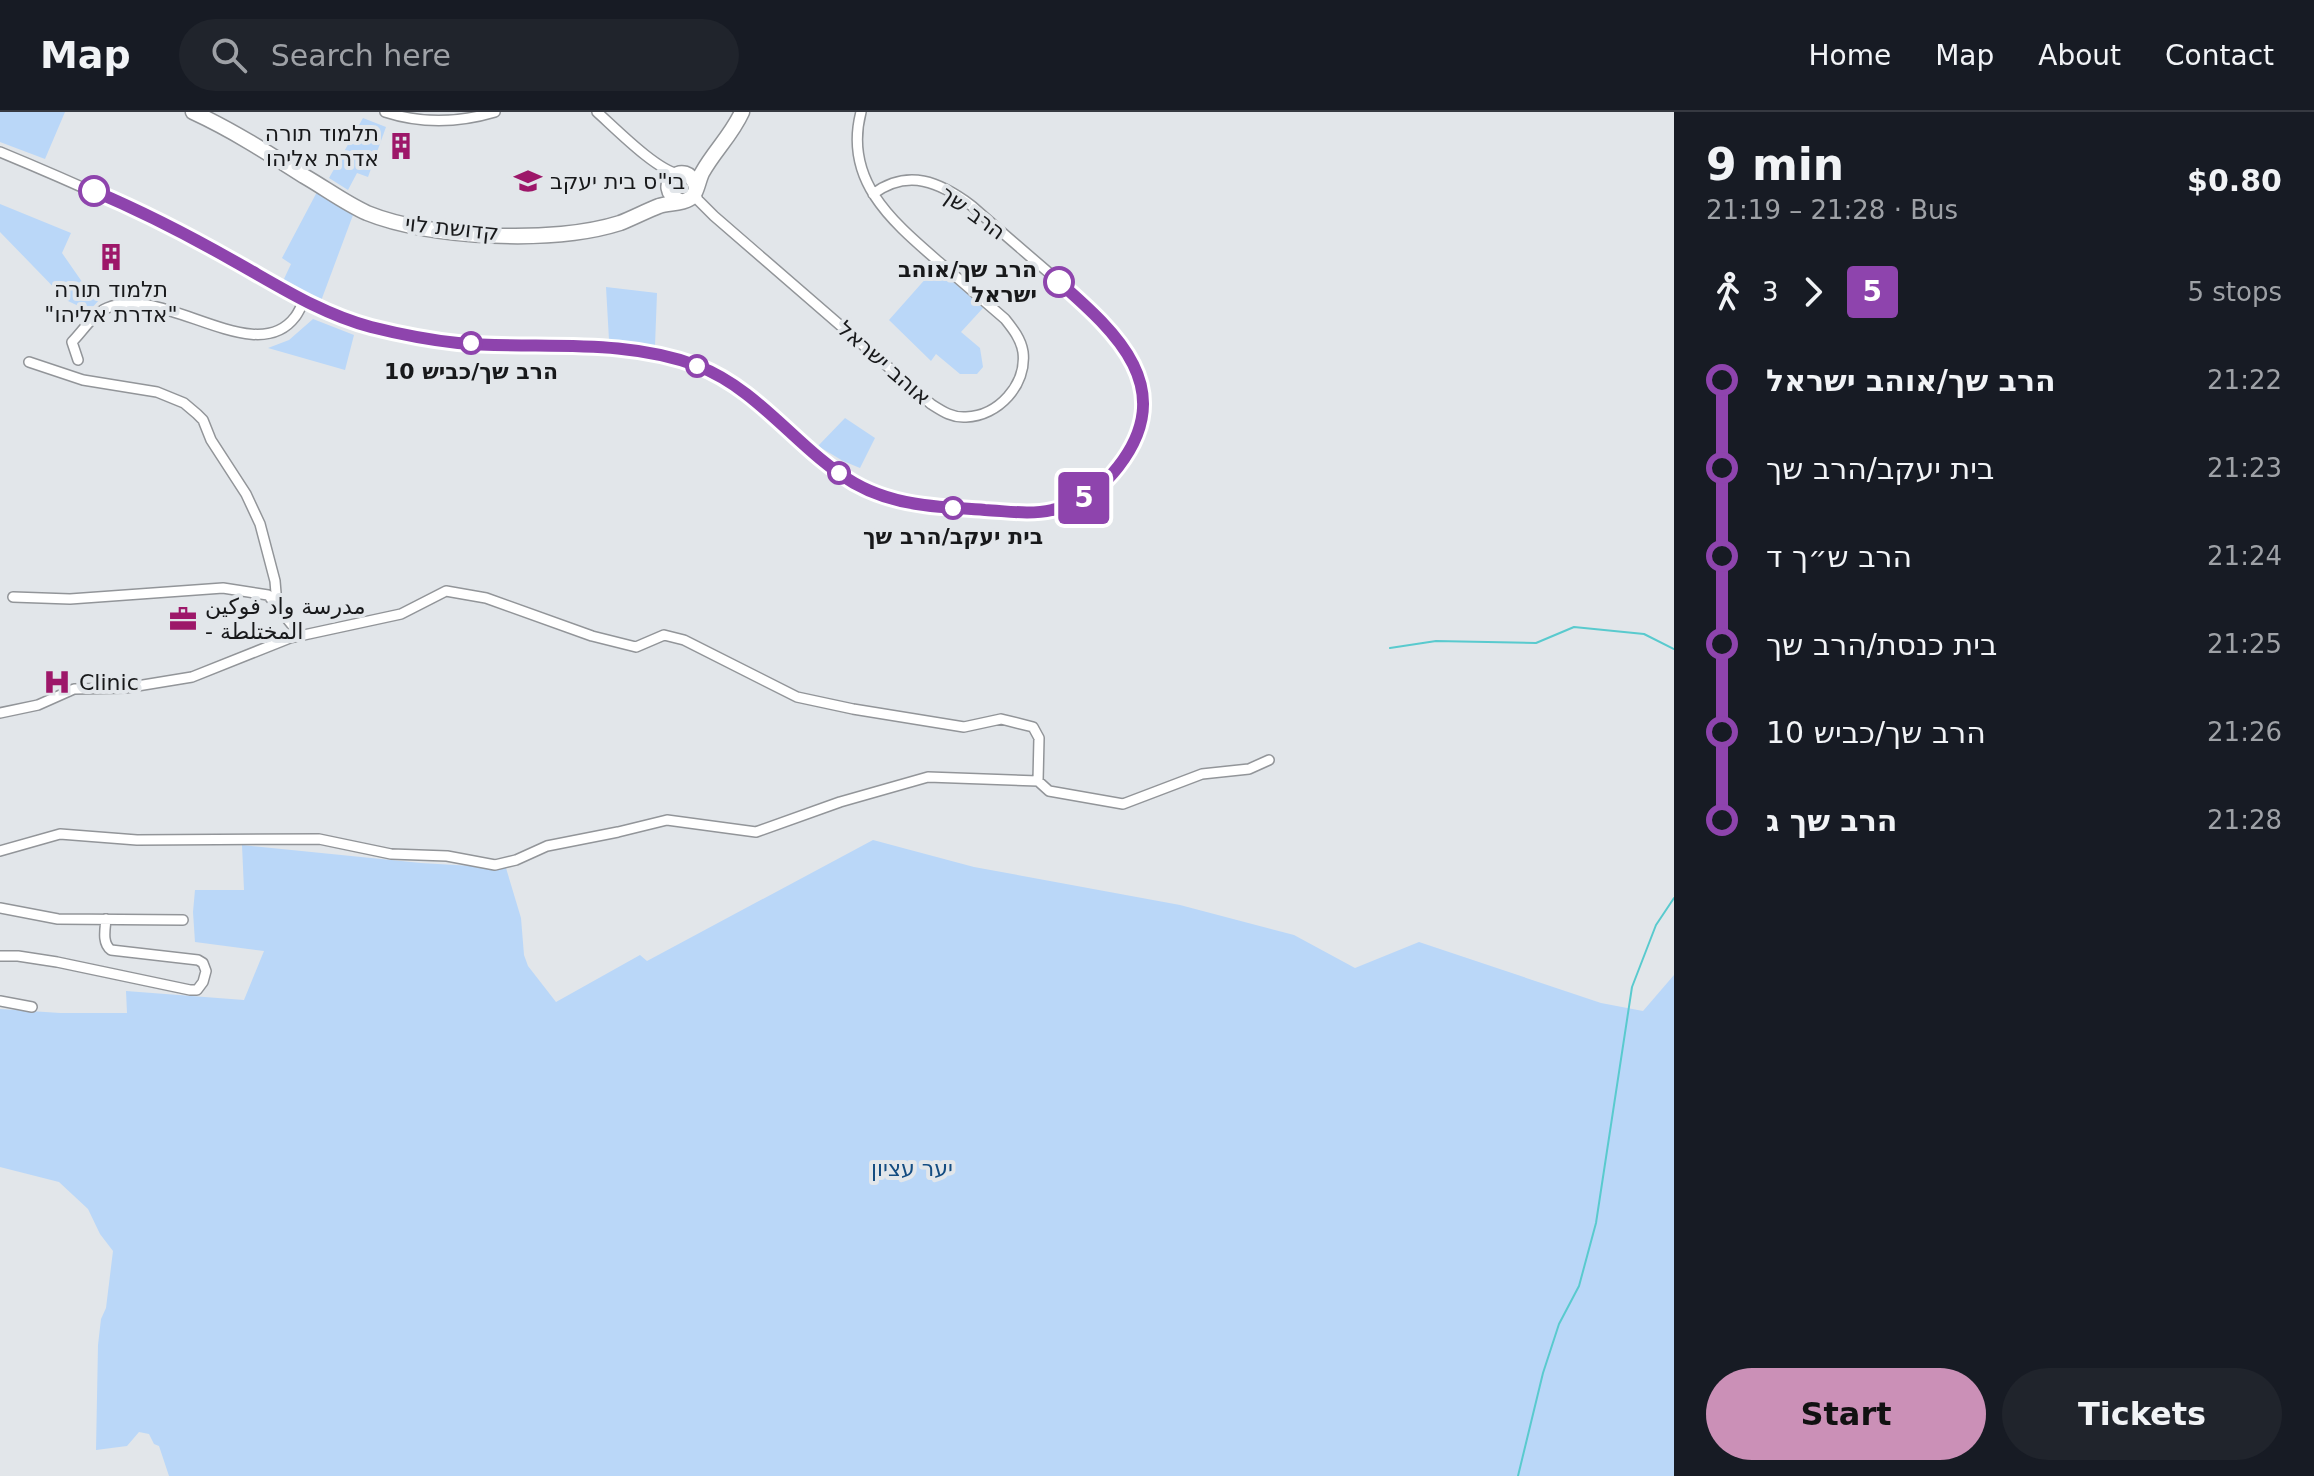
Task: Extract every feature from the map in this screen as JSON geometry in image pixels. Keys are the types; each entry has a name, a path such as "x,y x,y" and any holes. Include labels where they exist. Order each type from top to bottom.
{"street":[{"name":"קדושת לוי","path":"193,112 351,205 405,226 473,234 568,233 620,223 689,195"},
{"path":"385,112 443,122 495,112"},
{"path":"597,112 664,172 673,198 689,195 742,112"},
{"name":"אוהב ישראל","path":"689,195 931,404 947,414 964,417 981,415 1008,397 1017,383 1023,368 1023,351 1017,335 1005,319 901,229 882,208 873,194 858,149 861,112"},
{"name":"הרב שך","path":"0,152 156,220 304,301 359,324 458,343 618,349 684,361 721,378 744,393 847,478 866,489 899,500 937,507 1040,512 1072,504 1093,493 1122,462 1132,446 1142,414 1141,383 1119,339 1094,312 955,195 936,185 916,180 894,182 873,194"},
{"path":"668,187 672,178 698,169 713,159"},
{"path":"656,163 670,172 694,180 689,195"},
{"name":"קדושת לוי","path":"641,213 661,199 668,187"},
{"path":"78,360 72,342 104,309 122,303 137,302 160,307 250,335 264,335 288,324 304,301"},
{"path":"29,362 83,380 157,392 193,409 203,420 211,440 246,494 260,524 275,581 276,593 272,599"},
{"path":"13,597 70,599 223,588 268,595 300,635"},
{"path":"0,713 38,705 74,689 125,688 192,677 300,635 401,614 446,591 486,598 592,636 636,647 664,635 684,640 797,697 964,727 1001,719 1033,727 1039,738 1038,781"},
{"path":"0,851 60,834 137,840 319,839 391,854 447,856 495,865 516,860 547,846 667,820 756,832 840,802 928,777 1038,781 1049,791 1123,804 1202,774 1249,769 1269,760"},
{"path":"0,908 58,919 183,920"},
{"path":"0,956 57,962 190,990 200,987 206,971 198,960 111,950 105,940 106,919"},
{"path":"0,1001 32,1007"}],"green space":[{"path":"0,112 65,112 45,159 0,142"},
{"path":"363,118 386,127 368,177 357,173 348,190 329,178"},
{"path":"318,190 353,215 321,301 283,281 291,264 282,258"},
{"path":"0,204 71,233 62,253 87,289 100,299 89,311 66,300 0,232"},
{"path":"936,267 983,308 961,332 980,348 983,367 977,374 960,374 936,354 931,361 889,320"},
{"path":"606,287 657,293 655,346 609,340"},
{"path":"313,319 354,335 345,370 268,348 289,340"},
{"path":"845,418 875,438 860,468 818,446"},
{"name":"יער עציון","path":"873,840 974,867 1180,905 1294,935 1355,968 1419,942 1601,1003 1643,1011 1674,975 1674,1476 169,1476 159,1446 154,1444 149,1434 139,1432 127,1446 96,1450 98,1345 113,1251 100,1234 88,1209 59,1182 0,1167 0,1009 127,1013 126,991 244,1000 264,951 195,942 193,912 195,890 244,890 242,845 506,868 521,918 528,966 556,1002 640,955 647,961"}],"waterway":[{"path":"1390,648 1436,641 1536,643 1574,627 1644,634 1674,649"},
{"path":"1518,1476 1543,1373 1559,1324 1579,1286 1596,1223 1632,987 1656,925 1674,898"}],"bus line":[{"name":"5","path":"94,191 228,257 304,301 371,327 458,343 618,349 684,361 703,368 744,393 856,484 888,497 937,507 1029,512 1061,508 1103,485 1132,446 1139,430 1143,399 1136,368 1108,325 1059,282"}],"place":[{"name":"תלמוד תורה אדרת אליהו","path":"401,146"},
{"name":"בי\"ס בית יעקב","path":"528,181"},
{"name":"תלמוד תורה \"אדרת אליהו\"","path":"111,257"},
{"name":"הרב שך/אוהב ישראל","path":"1059,282"},
{"name":"הרב שך/כביש 10","path":"471,343"},
{"name":"בית יעקב/הרב שך","path":"953,508"},
{"name":"مدرسة واد فوكين - المختلطة","path":"183,619"},
{"name":"Clinic","path":"57,682"}]}
